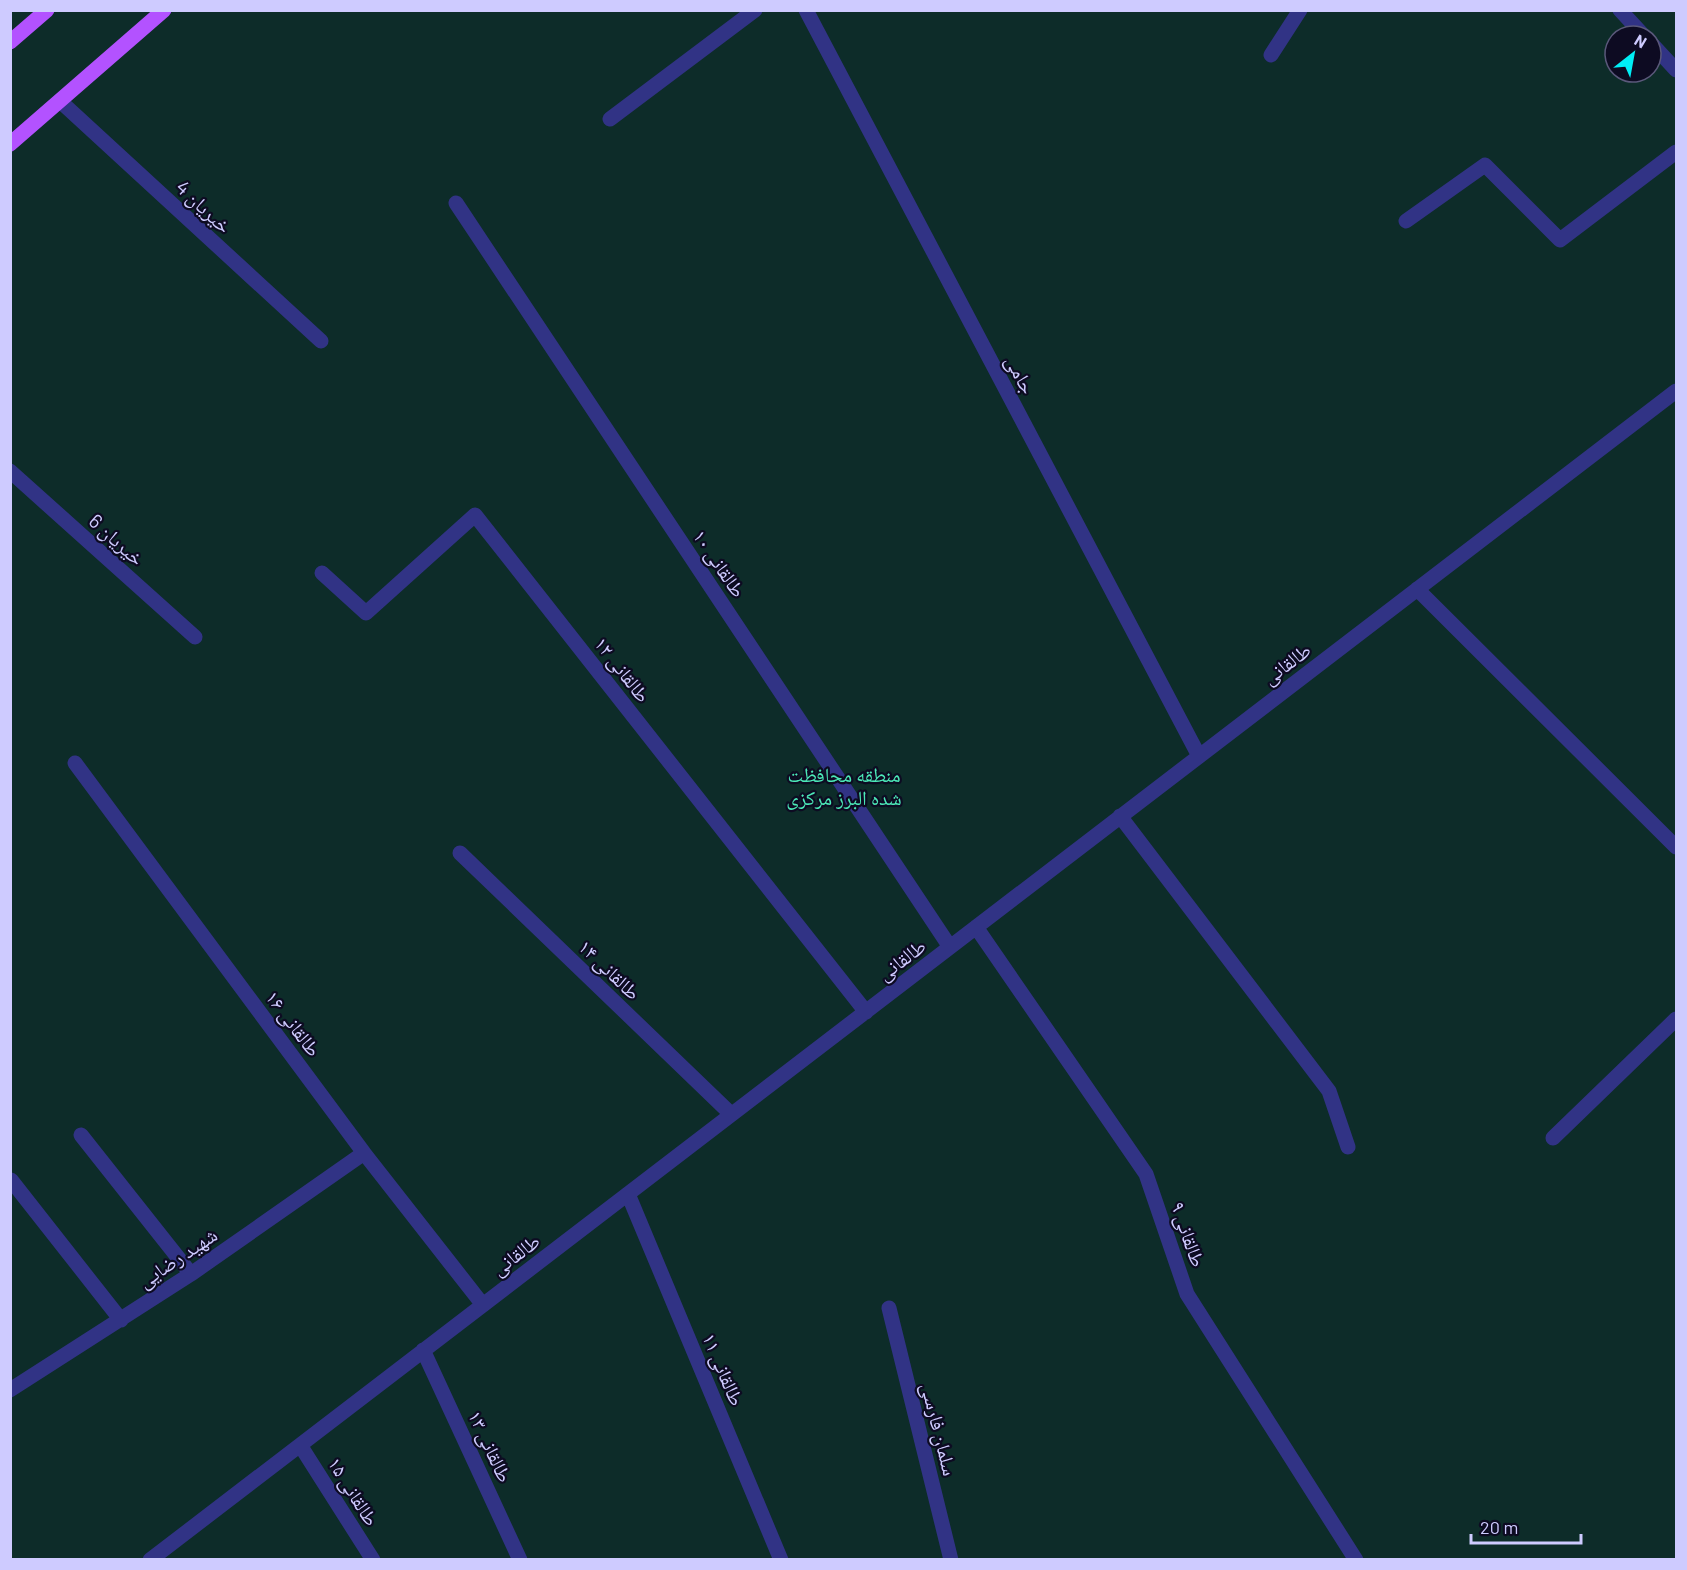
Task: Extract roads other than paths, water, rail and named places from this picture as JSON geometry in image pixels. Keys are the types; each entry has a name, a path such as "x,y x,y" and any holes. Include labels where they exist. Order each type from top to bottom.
{"main road":[{"path":"10,42 47,10"},
{"path":"10,144 164,10"}],"street":[{"path":"610,119 755,10"},
{"name":"جامی","path":"806,10 1199,756"},
{"path":"1270,55 1300,10"},
{"path":"1620,10 1633,24"},
{"path":"1663,56 1677,70"},
{"name":"خیریان 4","path":"60,101 321,341"},
{"path":"1406,220 1485,165 1560,240 1677,152"},
{"name":"طالقانی ۱۰","path":"456,203 950,947"},
{"name":"طالقانی","path":"150,1560 1677,391"},
{"name":"خیریان 6","path":"10,471 195,637"},
{"name":"طالقانی ۱۲","path":"321,573 366,613 475,515 866,1011"},
{"path":"1417,589 1677,847"},
{"name":"طالقانی ۱۶","path":"75,763 364,1153 483,1305"},
{"path":"1120,816 1329,1091 1348,1148"},
{"name":"طالقانی ۱۴","path":"460,853 731,1114"},
{"name":"طالقانی ۹","path":"976,927 1146,1174 1187,1294 1356,1560"},
{"path":"1553,1138 1677,1019"},
{"path":"81,1135 191,1274"},
{"name":"شهید رضایی","path":"10,1390 191,1274 364,1153"},
{"path":"11,1180 121,1320"},
{"name":"طالقانی ۱۱","path":"628,1194 781,1560"},
{"name":"سلمان فارسی","path":"889,1308 951,1560"},
{"name":"طالقانی ۱۳","path":"423,1350 520,1560"},
{"name":"طالقانی ۱۵","path":"300,1445 373,1560"}],"park label":[{"name":"منطقه محافظت شده البرز مرکزی","path":"844,786"}]}
